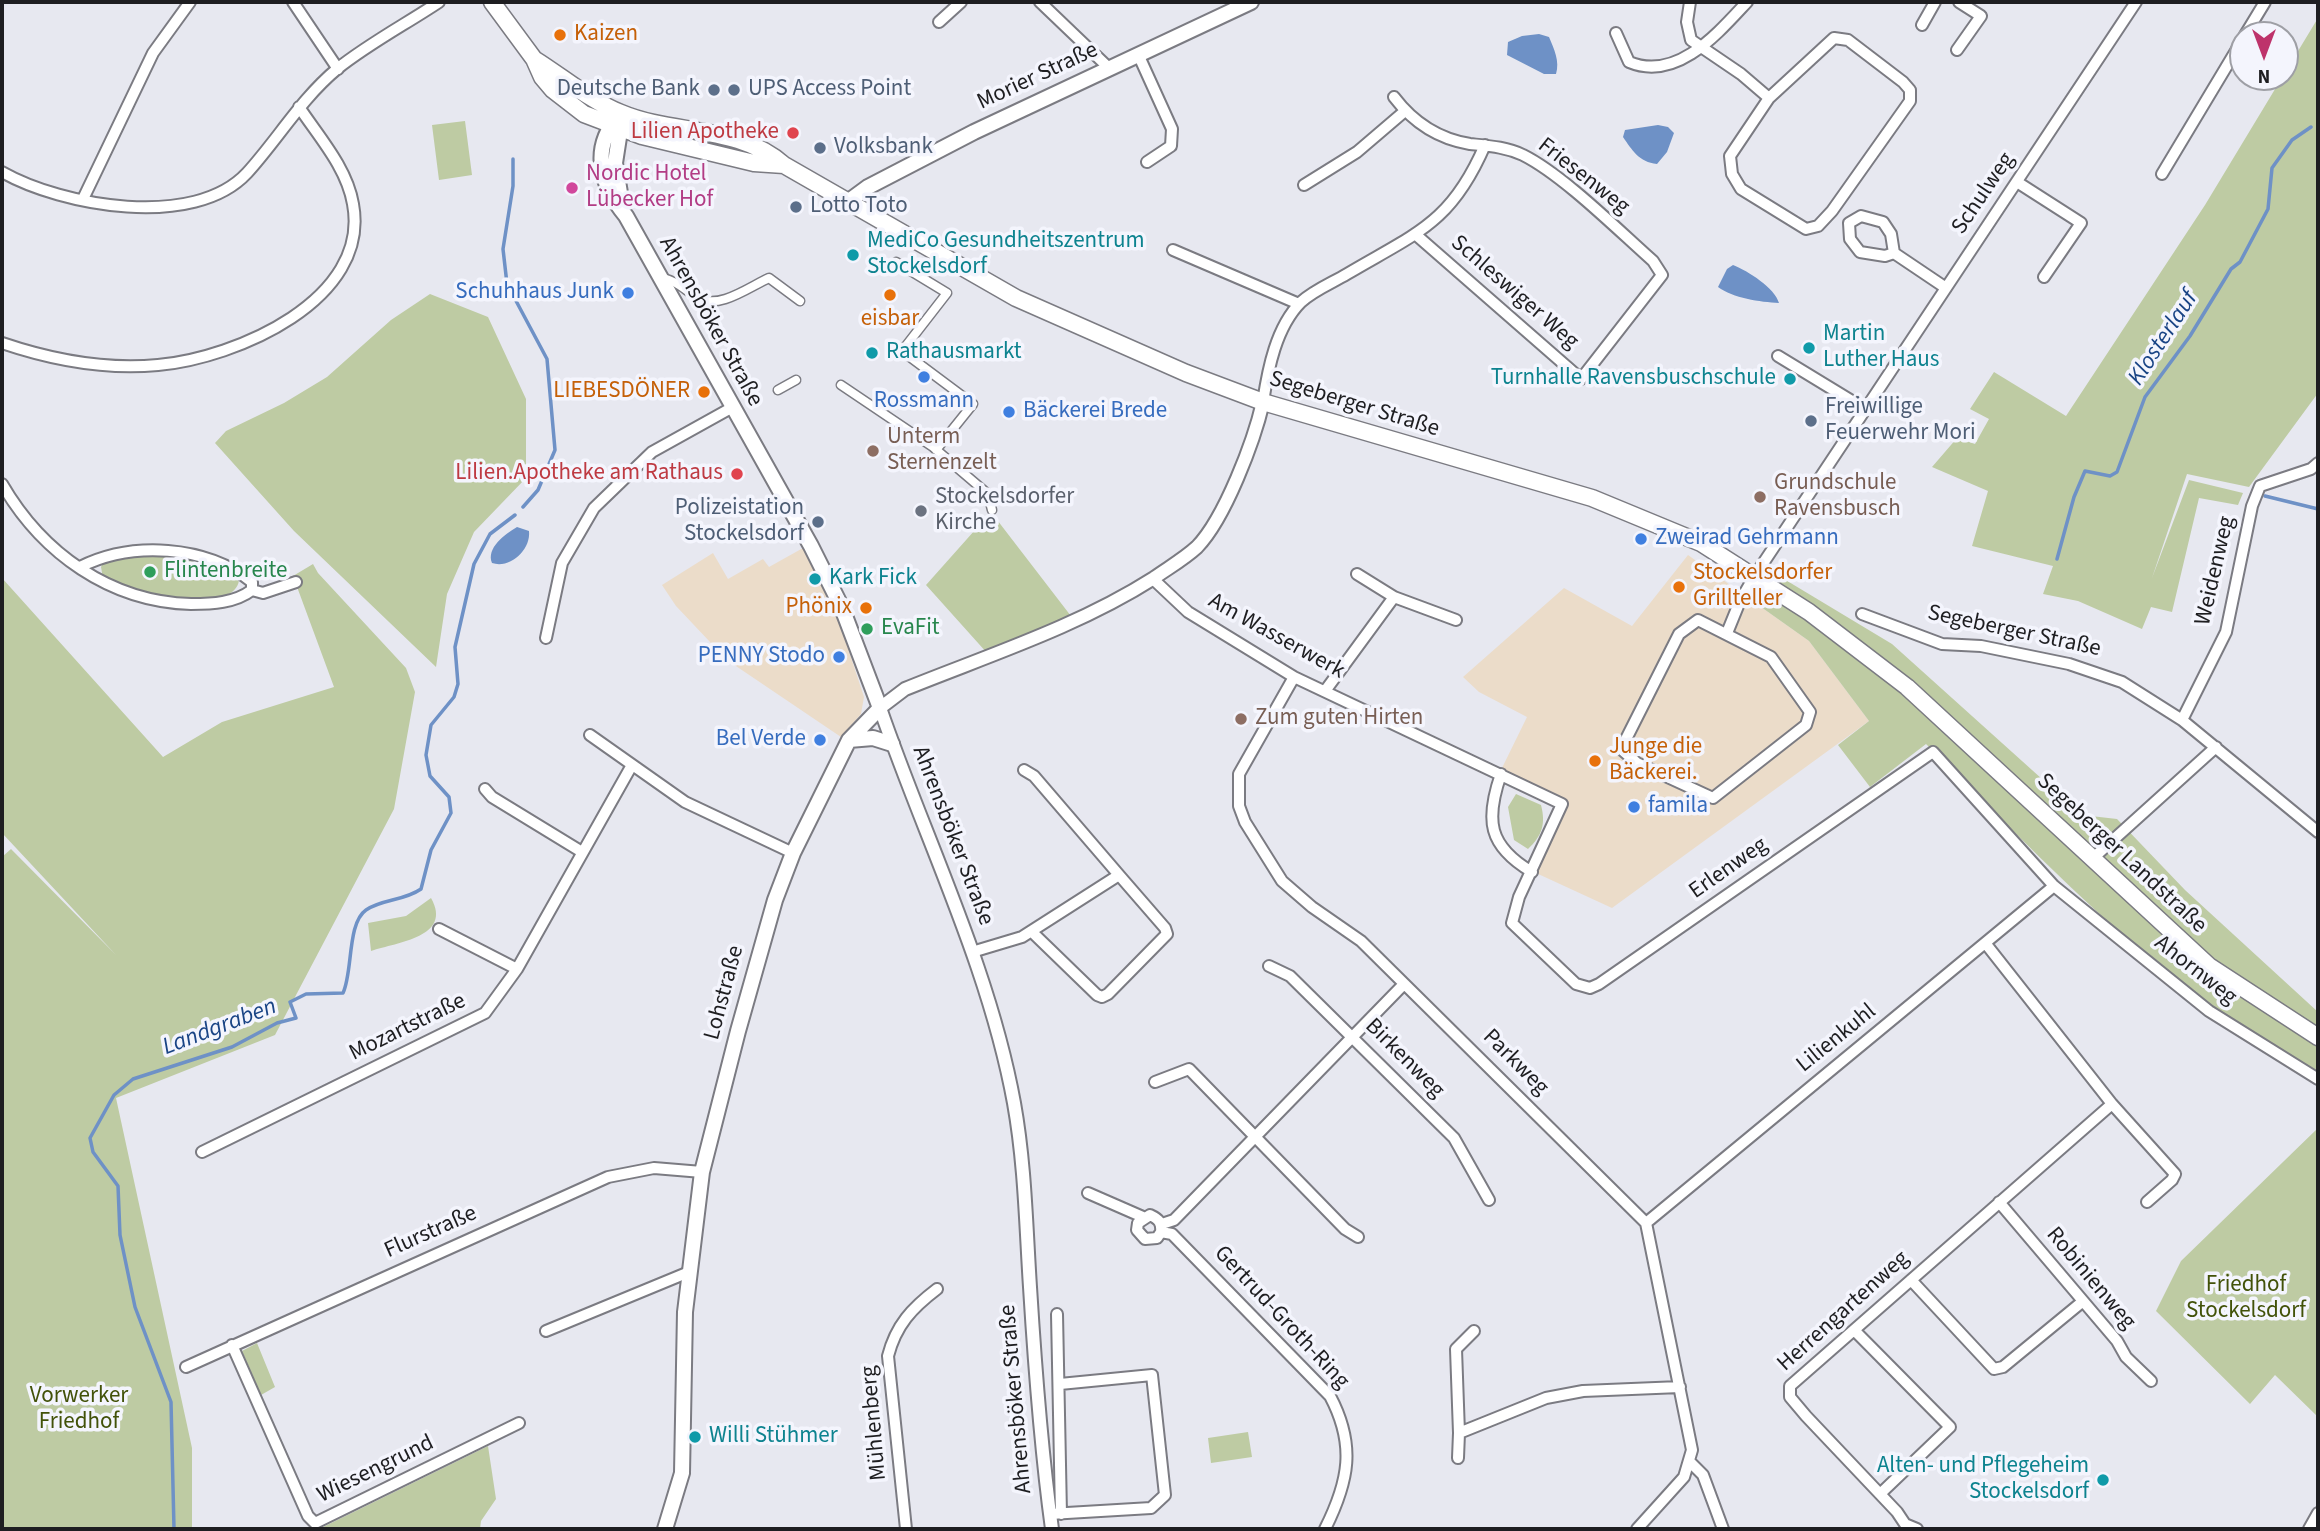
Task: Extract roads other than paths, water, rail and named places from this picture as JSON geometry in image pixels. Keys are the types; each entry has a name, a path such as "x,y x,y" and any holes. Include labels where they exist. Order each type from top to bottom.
{"main road":[{"name":"Segeberger Straße","path":"492,2 534,59 542,77 553,90 581,112 618,123 743,141 769,152 784,165 1017,298 1186,373 1263,402 1592,498 1701,543 1809,612 1907,687"},
{"name":"Morier Straße","path":"849,201 868,187 974,132 1251,2"},
{"name":"Ahrensböker Straße","path":"618,123 615,163 618,193 626,216 838,600 880,708"},
{"name":"Segeberger Landstraße","path":"1907,687 2209,966 2318,1037"},
{"name":"Lohstraße","path":"665,1529 682,1474 685,1312 702,1172 750,988 775,900 793,853 849,740 880,708"},
{"path":"849,740 873,737 892,744"}],"street":[{"path":"82,199 153,52 190,2"},
{"path":"293,2 338,68"},
{"path":"2,172 16,180 82,199 126,206 167,208 206,200 246,174 299,107 338,68 439,2"},
{"path":"939,22 961,2"},
{"path":"1040,2 1109,68"},
{"path":"1690,2 1687,22 1691,40 1741,74 1769,98"},
{"path":"1616,33 1629,62 1643,68 1681,60 1709,43 1747,2"},
{"path":"1922,25 1935,2"},
{"path":"1957,50 1981,16 1959,2"},
{"name":"Schulweg","path":"1727,633 1740,601 1754,577 2136,2"},
{"path":"2254,21 2265,2"},
{"path":"1834,38 1848,40 1910,90 1910,101 1832,211 1818,226 1806,229 1741,188 1732,174 1730,156 1769,98 1834,38"},
{"path":"1138,54 1172,129 1171,146 1147,162"},
{"path":"2162,174 2229,62"},
{"name":"Friesenweg","path":"1394,97 1405,111 1437,134 1523,155 1653,261 1662,275"},
{"path":"2,343 64,360 125,366 159,365 195,359 232,346 279,325 314,302 338,277 349,256 353,242 354,204 339,167 299,107"},
{"path":"1304,185 1357,152 1405,111"},
{"path":"880,708 905,688 1089,615 1153,579 1190,553 1205,536 1243,460 1257,428 1267,374 1283,328 1299,304 1428,227 1455,201 1471,179 1485,145"},
{"path":"2017,182 2081,223 2044,277"},
{"path":"1832,211 1849,223"},
{"path":"1849,223 1861,216 1882,222 1891,234 1894,253"},
{"path":"1849,223 1850,239 1860,252 1868,255 1894,253 1946,288"},
{"name":"Schleswiger Weg","path":"1415,234 1581,379 1662,275"},
{"path":"1173,250 1299,304"},
{"path":"896,262 947,293 902,351 973,404 936,450"},
{"path":"660,277 679,282 699,299 717,302 769,278 800,301"},
{"path":"1778,356 1865,409"},
{"path":"778,390 796,380"},
{"path":"841,385 936,450 988,494 992,510"},
{"path":"546,638 562,563 594,508 652,452 733,407"},
{"name":"Weidenweg","path":"2182,720 2226,632 2252,506 2260,486 2311,469 2318,463"},
{"path":"2,484 22,517 41,539 70,562 80,566 87,574 127,594 165,603 210,604 244,596 252,590"},
{"path":"80,566 122,551 162,550 201,558 238,571 252,582 252,590"},
{"path":"1357,574 1394,597 1456,620"},
{"name":"Am Wasserwerk","path":"1153,579 1188,612 1294,677 1562,804"},
{"path":"252,590 263,593 296,582"},
{"path":"1325,691 1394,597"},
{"name":"Segeberger Straße","path":"1862,614 1942,644 1982,646 2093,670 2140,692 2182,720 2318,832"},
{"path":"1698,620 1727,633 1771,657 1800,694 1810,712 1806,725 1713,798 1637,763 1621,749 1679,634 1698,620"},
{"name":"Parkweg","path":"1294,677 1239,774 1239,806 1245,822 1282,881 1312,908 1362,941 1646,1223"},
{"name":"Ahrensböker Straße","path":"880,708 972,952 1002,1050 1020,1141 1055,1514"},
{"path":"590,735 685,802 793,853"},
{"path":"2092,859 2216,747"},
{"name":"Erlenweg","path":"1562,804 1512,923 1576,984 1590,988 1691,922 1933,752 2054,886"},
{"name":"Mozartstraße","path":"202,1152 476,1019 494,1006 632,765"},
{"path":"1024,771 1034,776 1166,928 1167,934 1165,940 1102,997 1032,932"},
{"path":"1501,774 1491,806 1495,837 1513,861 1532,872"},
{"path":"485,789 492,797 582,852"},
{"path":"972,952 1032,932 1119,875"},
{"name":"Lilienkuhl","path":"1646,1223 2054,886"},
{"name":"Ahornweg","path":"2054,886 2208,1011 2318,1079"},
{"path":"439,929 517,969"},
{"path":"1986,944 2112,1104 2175,1174 2172,1180 2147,1202"},
{"name":"Birkenweg","path":"1269,965 1290,976 1454,1138 1489,1200"},
{"path":"1161,1228 1174,1220 1404,984"},
{"path":"1155,1082 1189,1069 1345,1229 1358,1237"},
{"name":"Herrengartenweg","path":"1917,1529 1905,1527 1897,1512 1806,1416 1788,1391 1998,1202 2112,1104"},
{"name":"Flurstraße","path":"186,1367 608,1177 654,1168 702,1172"},
{"name":"Gertrud-Groth-Ring","path":"1088,1193 1143,1217 1157,1218 1161,1228 1172,1234 1331,1396 1344,1422 1348,1450 1337,1504 1325,1529"},
{"name":"Robinienweg","path":"1998,1202 2118,1341 2126,1357 2151,1381"},
{"name":"Gertrud-Groth-Ring","path":"1143,1217 1138,1223 1140,1235 1151,1240 1161,1228"},
{"path":"1637,1529 1669,1496 1690,1462 1691,1442 1646,1223"},
{"path":"546,1331 689,1272"},
{"path":"1911,1280 1994,1370 2003,1367 2082,1302"},
{"name":"Mühlenberg","path":"906,1529 888,1356 893,1337 907,1315 937,1289"},
{"name":"Ahrensböker Straße","path":"1052,1529 1055,1514 1060,1384 1057,1314"},
{"path":"1854,1330 1950,1427 1880,1494"},
{"path":"1458,1458 1456,1349 1474,1331"},
{"name":"Wiesengrund","path":"232,1345 308,1516 315,1523 519,1423"},
{"path":"1055,1514 1151,1508 1165,1495 1152,1375 1060,1384"},
{"path":"1459,1433 1546,1398 1583,1391 1679,1387"},
{"path":"1690,1462 1703,1475 1723,1529"},
{"path":"2309,1529 2318,1513"}],"water":[{"path":"1539,34 1549,37 1557,60 1556,74 1544,74 1507,55 1508,42 1522,36"},
{"path":"1658,125 1668,127 1674,133 1667,152 1657,164 1641,158 1623,137 1625,130"},
{"path":"1733,265 1767,286 1779,303 1739,297 1718,287 1727,269"},
{"path":"517,527 529,531 527,545 523,551 512,561 492,563 494,547"}],"waterway":[{"name":"Klosterlauf","path":"2057,559 2074,497 2085,471 2110,476 2117,472 2145,397 2190,336 2231,269 2240,262 2268,209 2272,168 2292,140 2311,127"},
{"name":"Landgraben","path":"513,159 513,186 503,249 507,284 547,359 555,450 538,490 523,507"},
{"path":"2265,496 2318,509"},
{"name":"Landgraben","path":"174,1529 171,1402 135,1307 120,1235 118,1186 93,1152 90,1138 114,1095 133,1079 232,1047 277,1023 296,1018 290,1002 306,994 343,993 353,936 360,916 372,906 421,889 431,850 451,813 449,797 430,776 426,755 431,725 454,697 458,684 455,647 474,564 490,534 515,515"}],"place":[{"name":"Kaizen","path":"560,35"},
{"name":"Deutsche Bank","path":"714,90"},
{"name":"UPS Access Point","path":"734,90"},
{"name":"Lilien Apotheke","path":"793,133"},
{"name":"Volksbank","path":"820,148"},
{"name":"Nordic Hotel Lübecker Hof","path":"572,188"},
{"name":"Lotto Toto","path":"796,207"},
{"name":"MediCo Gesundheitszentrum Stockelsdorf","path":"853,255"},
{"name":"Schuhhaus Junk","path":"628,293"},
{"name":"eisbar","path":"890,295"},
{"name":"Martin Luther Haus","path":"1809,348"},
{"name":"Rathausmarkt","path":"872,353"},
{"name":"Rossmann","path":"924,377"},
{"name":"Turnhalle Ravensbuschschule","path":"1790,379"},
{"name":"LIEBESDÖNER","path":"704,392"},
{"name":"Bäckerei Brede","path":"1009,412"},
{"name":"Freiwillige Feuerwehr Mori","path":"1811,421"},
{"name":"Unterm Sternenzelt","path":"873,451"},
{"name":"Lilien.Apotheke am Rathaus","path":"737,474"},
{"name":"Grundschule Ravensbusch","path":"1760,497"},
{"name":"Stockelsdorfer Kirche","path":"921,511"},
{"name":"Polizeistation Stockelsdorf","path":"818,522"},
{"name":"Zweirad Gehrmann","path":"1641,539"},
{"name":"Flintenbreite","path":"150,572"},
{"name":"Kark Fick","path":"815,579"},
{"name":"Stockelsdorfer Grillteller","path":"1679,587"},
{"name":"Phönix","path":"866,608"},
{"name":"EvaFit","path":"867,629"},
{"name":"PENNY Stodo","path":"839,657"},
{"name":"Zum guten Hirten","path":"1241,719"},
{"name":"Bel Verde","path":"820,740"},
{"name":"Junge die Bäckerei.","path":"1595,761"},
{"name":"famila","path":"1634,807"},
{"name":"Willi Stühmer","path":"695,1437"},
{"name":"Alten- und Pflegeheim Stockelsdorf","path":"2103,1480"}],"park label":[{"name":"Friedhof Stockelsdorf","path":"2246,1299"},
{"name":"Vorwerker Friedhof","path":"79,1410"}]}
